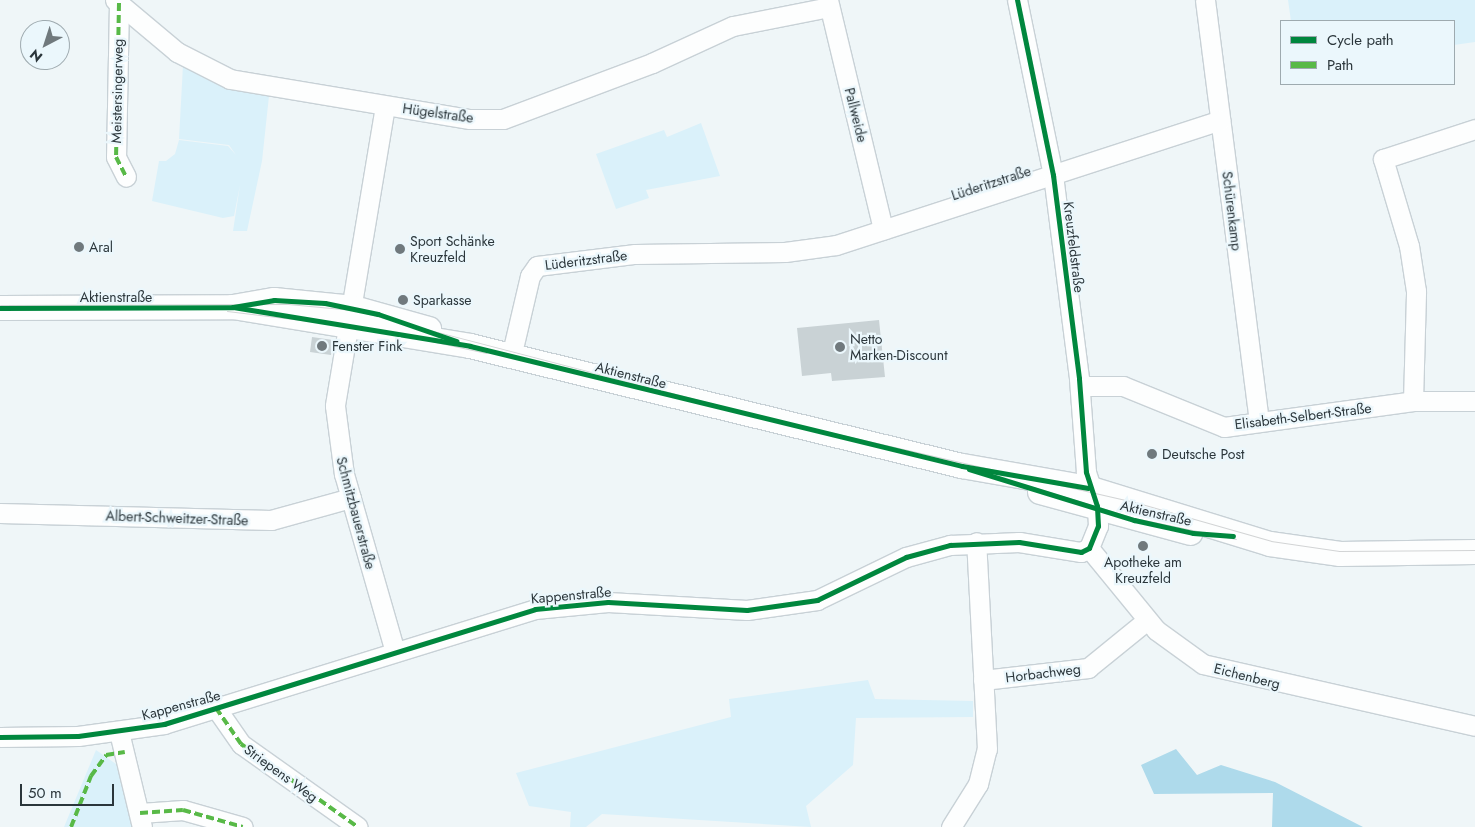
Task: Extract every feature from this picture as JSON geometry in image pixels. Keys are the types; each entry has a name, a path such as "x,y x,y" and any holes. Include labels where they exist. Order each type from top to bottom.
{"main road":[{"name":"Aktienstraße","path":"0,308 233,307 351,318 1093,499 1193,533 1232,536 1340,554 1475,552"}],"street":[{"name":"Kreuzfeldstraße","path":"1017,0 1053,175 1093,499"},
{"name":"Schürenkamp","path":"1205,0 1259,422"},
{"name":"Hügelstraße","path":"117,1 177,52 208,71 230,79 470,119 503,118 652,63 733,26 829,4"},
{"name":"Meistersingerweg","path":"117,1 116,157 126,177"},
{"name":"Pallweide","path":"829,4 883,229"},
{"name":"Schmitzbauerstraße","path":"385,106 335,406 340,454 395,652"},
{"name":"Lüderitzstraße","path":"511,357 534,268 635,254 810,249 883,229 1220,120"},
{"path":"1414,401 1416,291 1409,246 1383,159 1475,129"},
{"name":"Elisabeth-Selbert-Straße","path":"1080,386 1123,386 1218,426 1414,401 1475,401"},
{"name":"Albert-Schweitzer-Straße","path":"0,513 271,520 351,498"},
{"path":"1089,548 1098,526 1093,499"},
{"path":"951,827 965,810 984,767 983,680 976,542"},
{"name":"Kappenstraße","path":"0,737 118,732 216,708 521,612 565,604 608,602 737,610 817,600 912,554 976,542 1019,542 1081,552 1089,548"},
{"name":"Eichenberg","path":"1089,548 1147,620 1174,647 1217,670 1475,726"},
{"name":"Horbachweg","path":"983,680 1088,668 1147,620"},
{"name":"Striepens Weg","path":"216,708 225,726 247,749 358,827"},
{"path":"118,732 141,820 183,810 243,827"}],"shaded area":[{"path":"1288,0 1475,0 1475,42 1455,45 1455,20 1291,20"},
{"path":"183,65 218,83 269,96 262,161 247,231 233,231 240,185 234,216 223,218 152,201 159,161 166,161 175,154 179,140 228,146 236,155 229,145 179,139"},
{"path":"701,123 720,176 646,190 649,198 616,209 596,154 664,130 667,137"},
{"path":"868,680 875,699 973,701 973,717 856,718 853,765 806,806 811,827 602,814 586,827 570,827 571,812 529,806 516,773 731,717 729,699"},
{"path":"1176,749 1197,775 1221,765 1275,782 1363,827 1272,827 1273,793 1154,794 1141,765"},
{"path":"96,750 116,764 134,827 64,827"}],"building":[{"name":"Netto Marken-Discount","path":"879,320 885,377 832,381 831,373 802,376 797,328"},
{"name":"Fenster Fink","path":"312,337 333,340 331,355 310,352"}],"tram line":[{"path":"0,305 288,304 353,310 772,419 1138,503 1271,541 1339,551 1475,550"},
{"path":"227,311 375,329 486,353"},
{"path":"1023,484 1134,518 1236,539"}],"marked path":[{"path":"119,3 116,157 126,177"},
{"path":"216,708 241,744 358,827"},
{"path":"71,827 91,776 106,755 125,752"},
{"path":"140,813 183,810 243,827"}],"cycle path":[{"path":"0,737 78,736 164,724 535,609 608,602 747,610 817,600 906,557 950,545 1019,542 1081,552 1089,548 1098,526 1097,506 1086,472 1079,378 1053,175 1017,0"},
{"path":"0,308 233,307 274,300 325,303 378,314 456,341"},
{"path":"233,307 470,346 962,466 1088,488"},
{"path":"969,469 1134,520 1193,533 1233,536"}],"place":[{"name":"Aral","path":"79,247"},
{"name":"Sport Schänke Kreuzfeld","path":"400,249"},
{"name":"Sparkasse","path":"403,300"},
{"name":"Fenster Fink","path":"322,346"},
{"name":"Netto Marken-Discount","path":"840,347"},
{"name":"Deutsche Post","path":"1152,454"},
{"name":"Apotheke am Kreuzfeld","path":"1143,546"}]}
